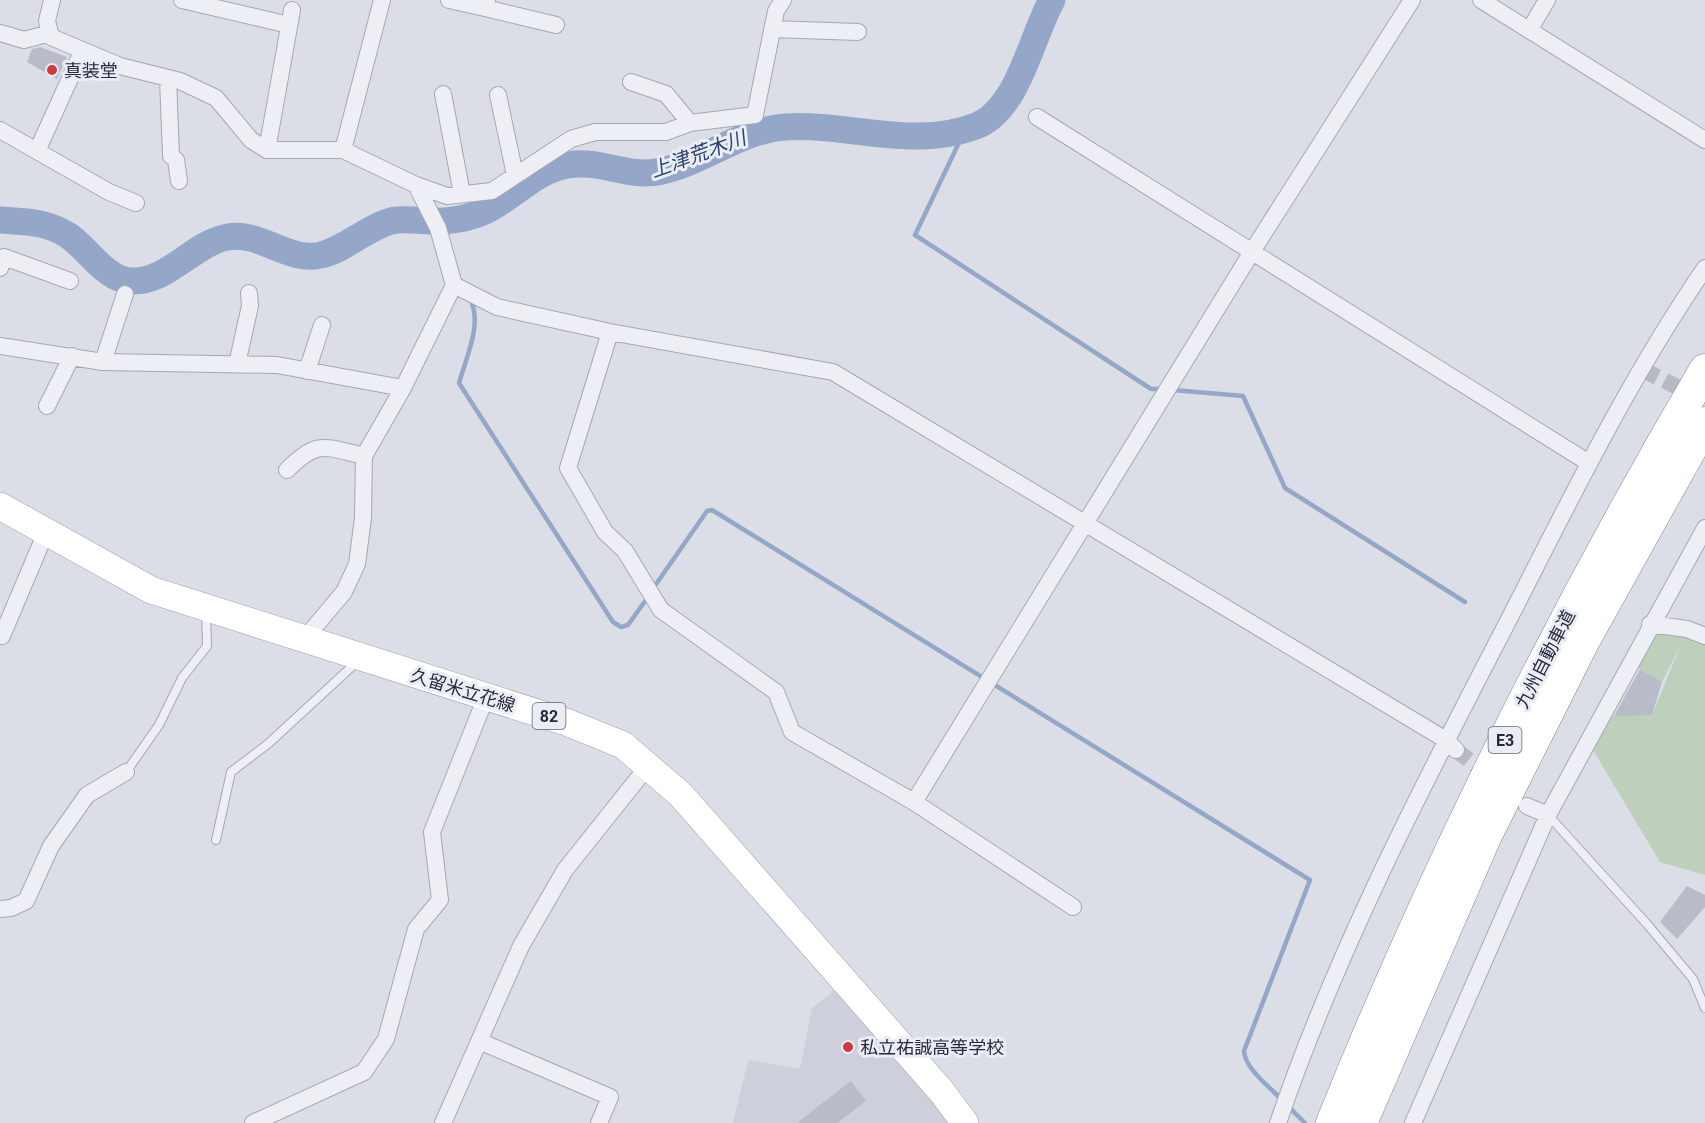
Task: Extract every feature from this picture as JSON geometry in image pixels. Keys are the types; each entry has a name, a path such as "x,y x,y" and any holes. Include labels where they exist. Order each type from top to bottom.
{"highway":[{"name":"九州自動車道","path":"1332,1123 1462,827 1558,632 1633,493 1705,370"},
{"name":"九州自動車道","path":"1361,1123 1486,835 1583,642 1705,423"}],"main road":[{"name":"久留米立花線","path":"0,506 151,590 206,609 306,637 361,658 566,722 623,745 681,795 942,1092 964,1123"}],"street":[{"path":"52,0 47,21 51,37 82,52 120,66 168,78 216,98 251,140 267,150 343,150 416,185 447,196 492,191 571,139 595,132 666,132 690,123 755,115 776,11 783,0"},
{"path":"182,0 290,17 267,150"},
{"path":"343,150 382,0"},
{"path":"449,0 486,4 556,24"},
{"path":"914,802 1253,250 1412,0"},
{"path":"1481,0 1705,140"},
{"path":"1530,29 1547,0"},
{"path":"772,29 858,32"},
{"path":"0,33 24,40 50,33"},
{"path":"37,151 82,52"},
{"path":"168,78 171,156 176,160 179,182"},
{"path":"631,82 666,94 690,123"},
{"path":"443,94 462,194"},
{"path":"498,95 515,175"},
{"path":"1037,117 1253,250 1589,463"},
{"path":"0,130 109,192 136,203"},
{"path":"306,637 344,591 357,564 363,518 364,456 403,388 454,285 438,228 416,185"},
{"path":"0,268 4,257 70,281"},
{"path":"1278,1123 1295,1072 1378,880 1451,745 1589,463 1643,370 1661,332 1705,268"},
{"path":"454,285 497,307 610,332 832,372 1085,522 1451,745"},
{"path":"237,364 250,306 249,293"},
{"path":"103,362 125,294"},
{"path":"307,371 322,325"},
{"path":"610,332 568,468 605,532 625,551 661,610 776,692 792,732 914,802 1073,907"},
{"path":"0,346 103,362 277,365 403,388"},
{"path":"47,406 72,356"},
{"path":"287,470 303,453 319,446 364,456"},
{"path":"1413,1123 1548,815 1597,728 1650,624 1705,528"},
{"path":"2,636 46,532"},
{"path":"1650,624 1687,629 1705,636"},
{"path":"253,1123 364,1072 386,1039 416,929 440,900 432,832 486,697"},
{"path":"443,1123 521,946 565,870 648,766"},
{"path":"0,909 10,908 26,901 51,846 87,795 126,772"},
{"path":"1527,806 1548,815"},
{"path":"479,1041 610,1097 599,1123"}],"lane":[{"path":"126,772 159,725 182,678 207,646 206,609"},
{"path":"216,840 231,772 269,742 361,658"},
{"path":"1548,815 1647,924 1693,979 1705,1008"}],"shaded area":[{"name":"私立祐誠高等学校","path":"836,989 951,1123 733,1123 748,1060 800,1069 812,1008"}],"green space":[{"path":"1650,624 1705,640 1705,875 1660,862 1593,750 1596,736 1605,720 1619,715 1652,715 1681,644 1662,682 1637,667"}],"building":[{"name":"真装堂","path":"40,47 67,57 57,79 27,62 32,49"},
{"path":"1640,669 1662,682 1652,715 1614,716"},
{"path":"1687,886 1705,895 1705,907 1677,939 1660,922"},
{"path":"851,1081 866,1101 837,1123 797,1123"}],"waterway":[{"name":"上津荒木川","path":"0,220 36,223 52,227 69,236 113,275 131,281 144,280 169,270 203,247 228,237 252,238 297,255 309,256 330,252 373,228 391,221 445,221 466,218 496,205 534,178 568,165 592,165 638,173 662,171 753,134 786,127 905,136 953,133 976,126 991,117 1003,104 1022,70 1052,0"},
{"path":"965,130 915,235 1151,389 1161,389"},
{"path":"471,301 474,310 474,331 459,383 613,622 621,627 628,625 648,597"},
{"path":"1173,390 1243,396 1285,488 1465,602"},
{"path":"652,590 707,511 712,510 1310,880 1244,1051 1245,1058 1253,1071 1282,1100"},
{"path":"1288,1106 1305,1123"}],"tunnel":[{"path":"1643,370 1696,396"},
{"path":"1456,750 1491,777"}],"place":[{"name":"真装堂","path":"52,70"},
{"name":"私立祐誠高等学校","path":"848,1047"}]}
